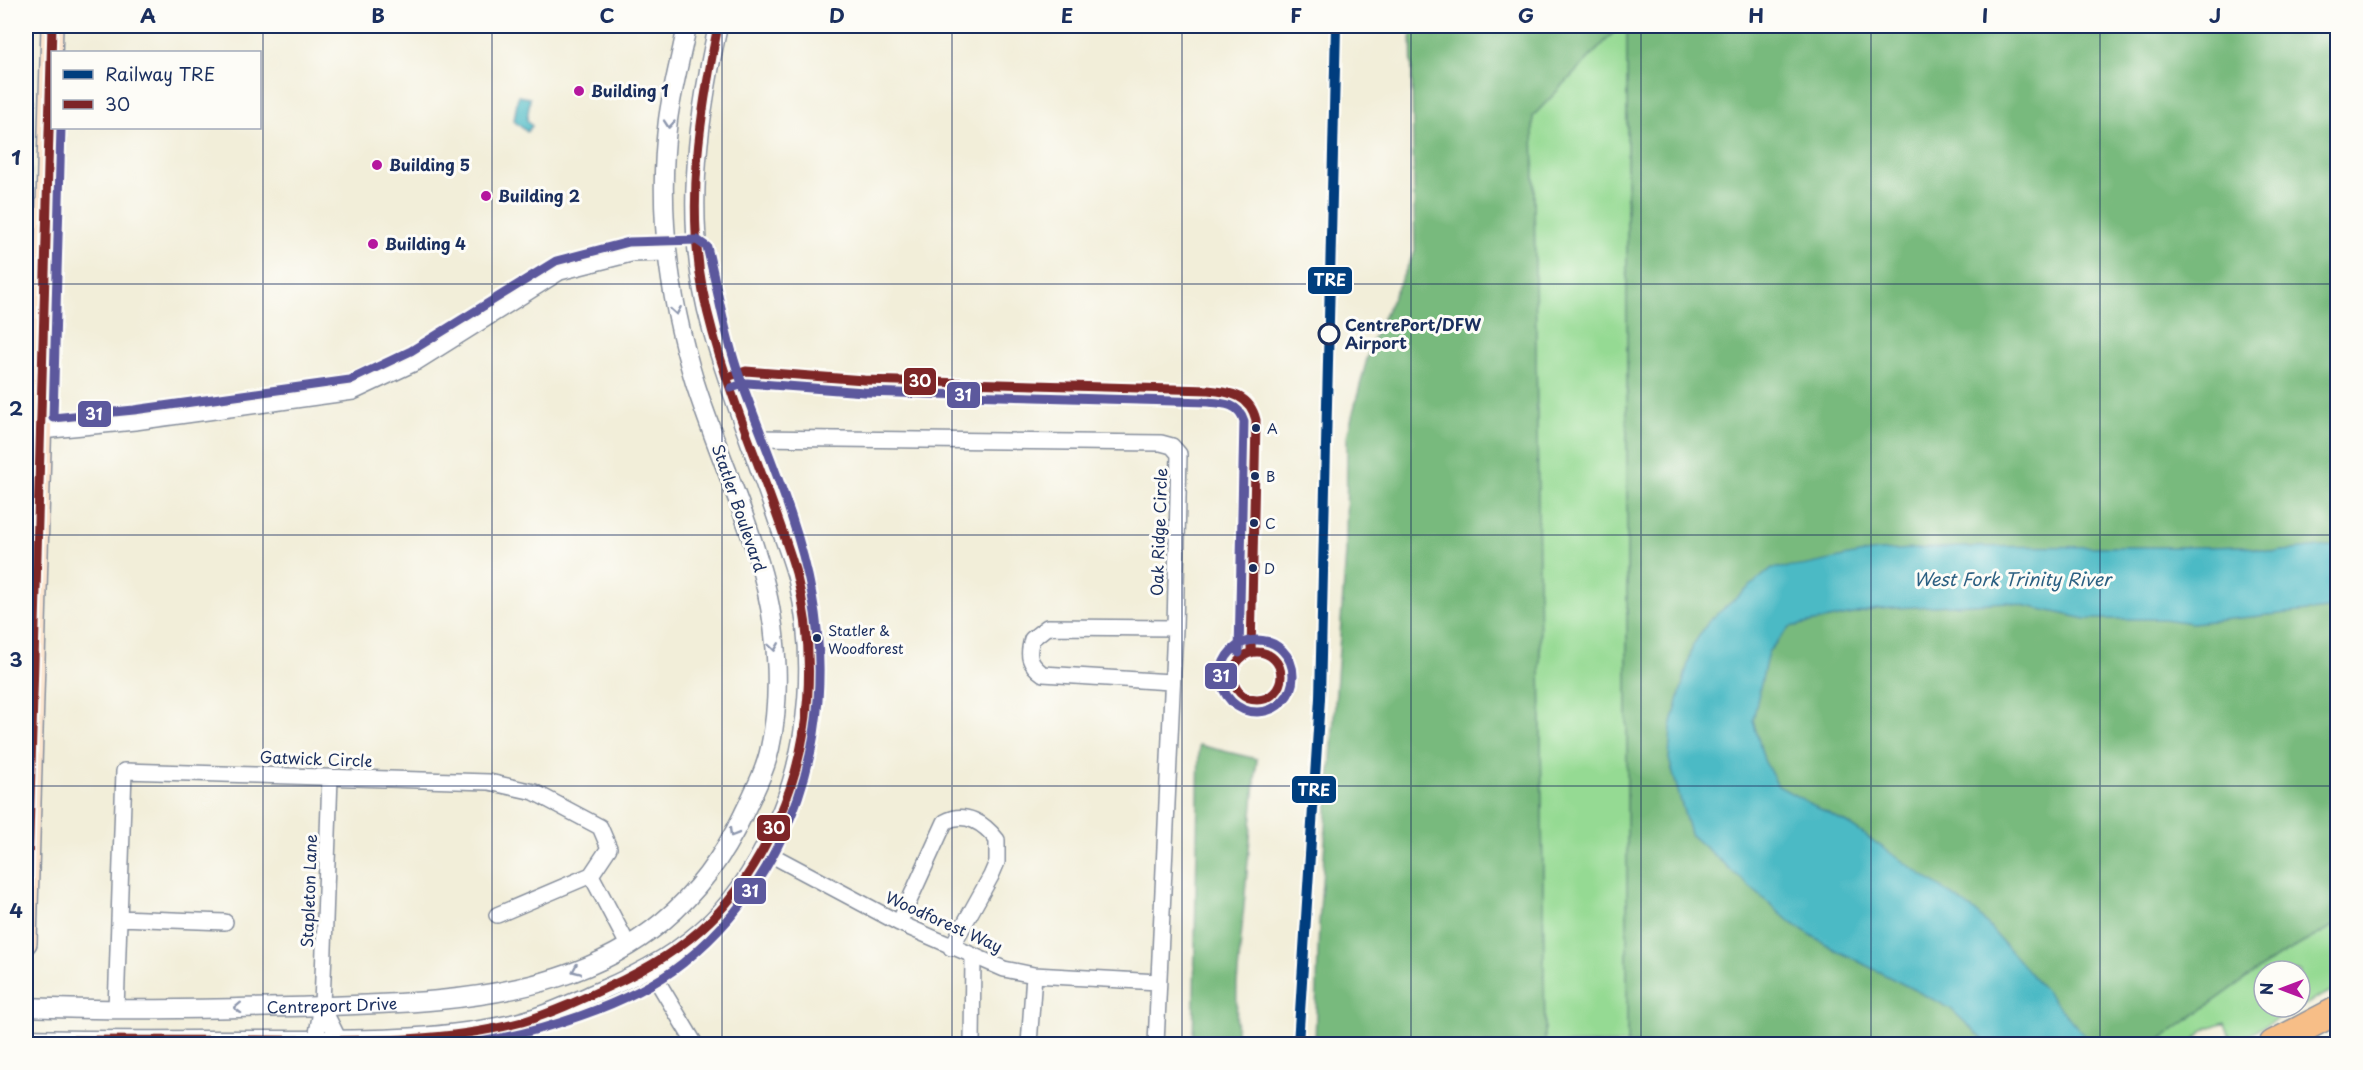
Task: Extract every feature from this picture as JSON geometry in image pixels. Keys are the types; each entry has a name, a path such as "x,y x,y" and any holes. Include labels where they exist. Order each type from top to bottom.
{"highway":[{"path":"2273,1044 2337,1010"}],"main road":[{"path":"26,943 28,725 35,654 33,432 52,26"}],"street":[{"name":"Statler Boulevard","path":"628,945 659,925 684,904 734,833 759,781 770,750 774,719 776,656 766,589 745,521 696,384 677,317 667,253 668,122 687,26"},
{"path":"698,26 718,27"},
{"name":"Statler Boulevard","path":"650,969 673,956 737,896 764,851 795,779 806,719 808,692 805,630 799,582 711,326 696,252 695,188 699,122 718,27"},
{"path":"33,432 353,392 417,362 560,272 631,254 696,252"},
{"name":"Oak Ridge Circle","path":"750,438 1161,443 1172,446 1179,454 1175,628 1156,1044"},
{"path":"766,589 799,582"},
{"path":"1171,682 1043,674 1032,666 1029,659 1032,639 1047,627 1175,628"},
{"name":"Gatwick Circle","path":"116,1010 124,771 489,782 534,792 600,827 609,848 591,875"},
{"name":"Stapleton Lane","path":"315,1042 322,1006 330,777"},
{"path":"899,923 945,822 959,818 987,826 998,840 997,862 951,948"},
{"name":"Woodforest Way","path":"764,851 899,923 951,948 1004,969 1034,975 1158,982"},
{"path":"497,915 591,875 628,945 650,969 695,1044"},
{"path":"119,918 225,922"},
{"name":"Centreport Drive","path":"26,1007 116,1010 400,1005 504,993 549,981 628,945"},
{"path":"972,1044 973,957"},
{"name":"Centreport Drive","path":"26,1039 341,1042 453,1034 509,1025 566,1006 650,969"},
{"path":"1029,1044 1034,975"},
{"path":"322,1006 341,1042"}],"green space":[{"path":"1411,26 1620,26 1533,116 1545,1044 1315,1044 1319,923 1346,553 1347,436 1371,343 1415,251"},
{"path":"1620,26 1627,26 1627,1044 1545,1044 1533,116"},
{"path":"1627,26 2337,26 2337,924 2274,959 2252,959 2252,974 2154,1044 1627,1044"},
{"path":"26,54 29,58 33,290 32,375 28,405 26,405"},
{"path":"1199,745 1257,759 1237,984 1236,1044 1193,1044"},
{"path":"2337,924 2337,988 2312,1001 2312,959 2274,959"},
{"path":"2252,974 2252,1019 2278,1019 2232,1043 2225,1022 2208,1028 2190,1044 2154,1044"}],"water":[{"path":"518,96 530,98 527,120 532,126 527,132 514,121"},
{"name":"West Fork Trinity River","path":"2337,545 2337,608 2192,623 2163,619 2086,619 2008,602 1877,609 1790,627 1768,652 1753,720 1764,760 1778,786 1850,825 1976,912 2092,1044 1988,1044 1950,1008 1834,949 1790,922 1690,834 1669,759 1671,727 1693,645 1709,621 1772,568 1800,566 1880,551 1925,548 2242,546 2275,552"}],"rail line":[{"name":"TRE","path":"1298,1044 1320,698 1336,26"}],"transit line":[{"name":"30","path":"51,51 52,26"},
{"name":"30","path":"26,1039 389,1040 456,1035 522,1022 544,1015 608,987 665,957 710,921 747,876 778,819 798,760 808,698 807,635 796,573 722,364 703,292 698,259 697,159 718,26"},
{"name":"30","path":"26,943 51,61"},
{"name":"31","path":"61,129 53,418 134,410 350,380 411,351 556,261 629,242 697,240 707,247 734,359 790,511 812,595 818,647 818,698 811,748 798,797 779,844 753,888 721,928 683,963 637,992 580,1016 493,1040 467,1044"},
{"name":"30","path":"727,377 746,371 864,380 1208,390 1238,396 1249,405 1256,420 1251,653"},
{"name":"31","path":"731,388 747,383 864,392 1207,402 1234,407 1242,415 1244,421 1239,653"},
{"name":"31","path":"1257,640 1277,646 1287,656 1293,676 1287,696 1277,706 1257,712 1237,706 1227,696 1221,676 1227,656 1237,646 1257,640"},
{"name":"30","path":"1257,652 1274,659 1281,676 1274,693 1257,700 1240,693 1233,676 1240,659 1257,652"}],"place":[{"name":"Building 1","path":"579,91"},
{"name":"Building 5","path":"377,165"},
{"name":"Building 2","path":"486,196"},
{"name":"Building 4","path":"373,244"},
{"name":"CentrePort/DFW Airport","path":"1329,334"},
{"name":"A","path":"1256,428"},
{"name":"B","path":"1255,476"},
{"name":"C","path":"1254,523"},
{"name":"D","path":"1253,568"},
{"name":"Statler & Woodforest","path":"817,638"}]}
